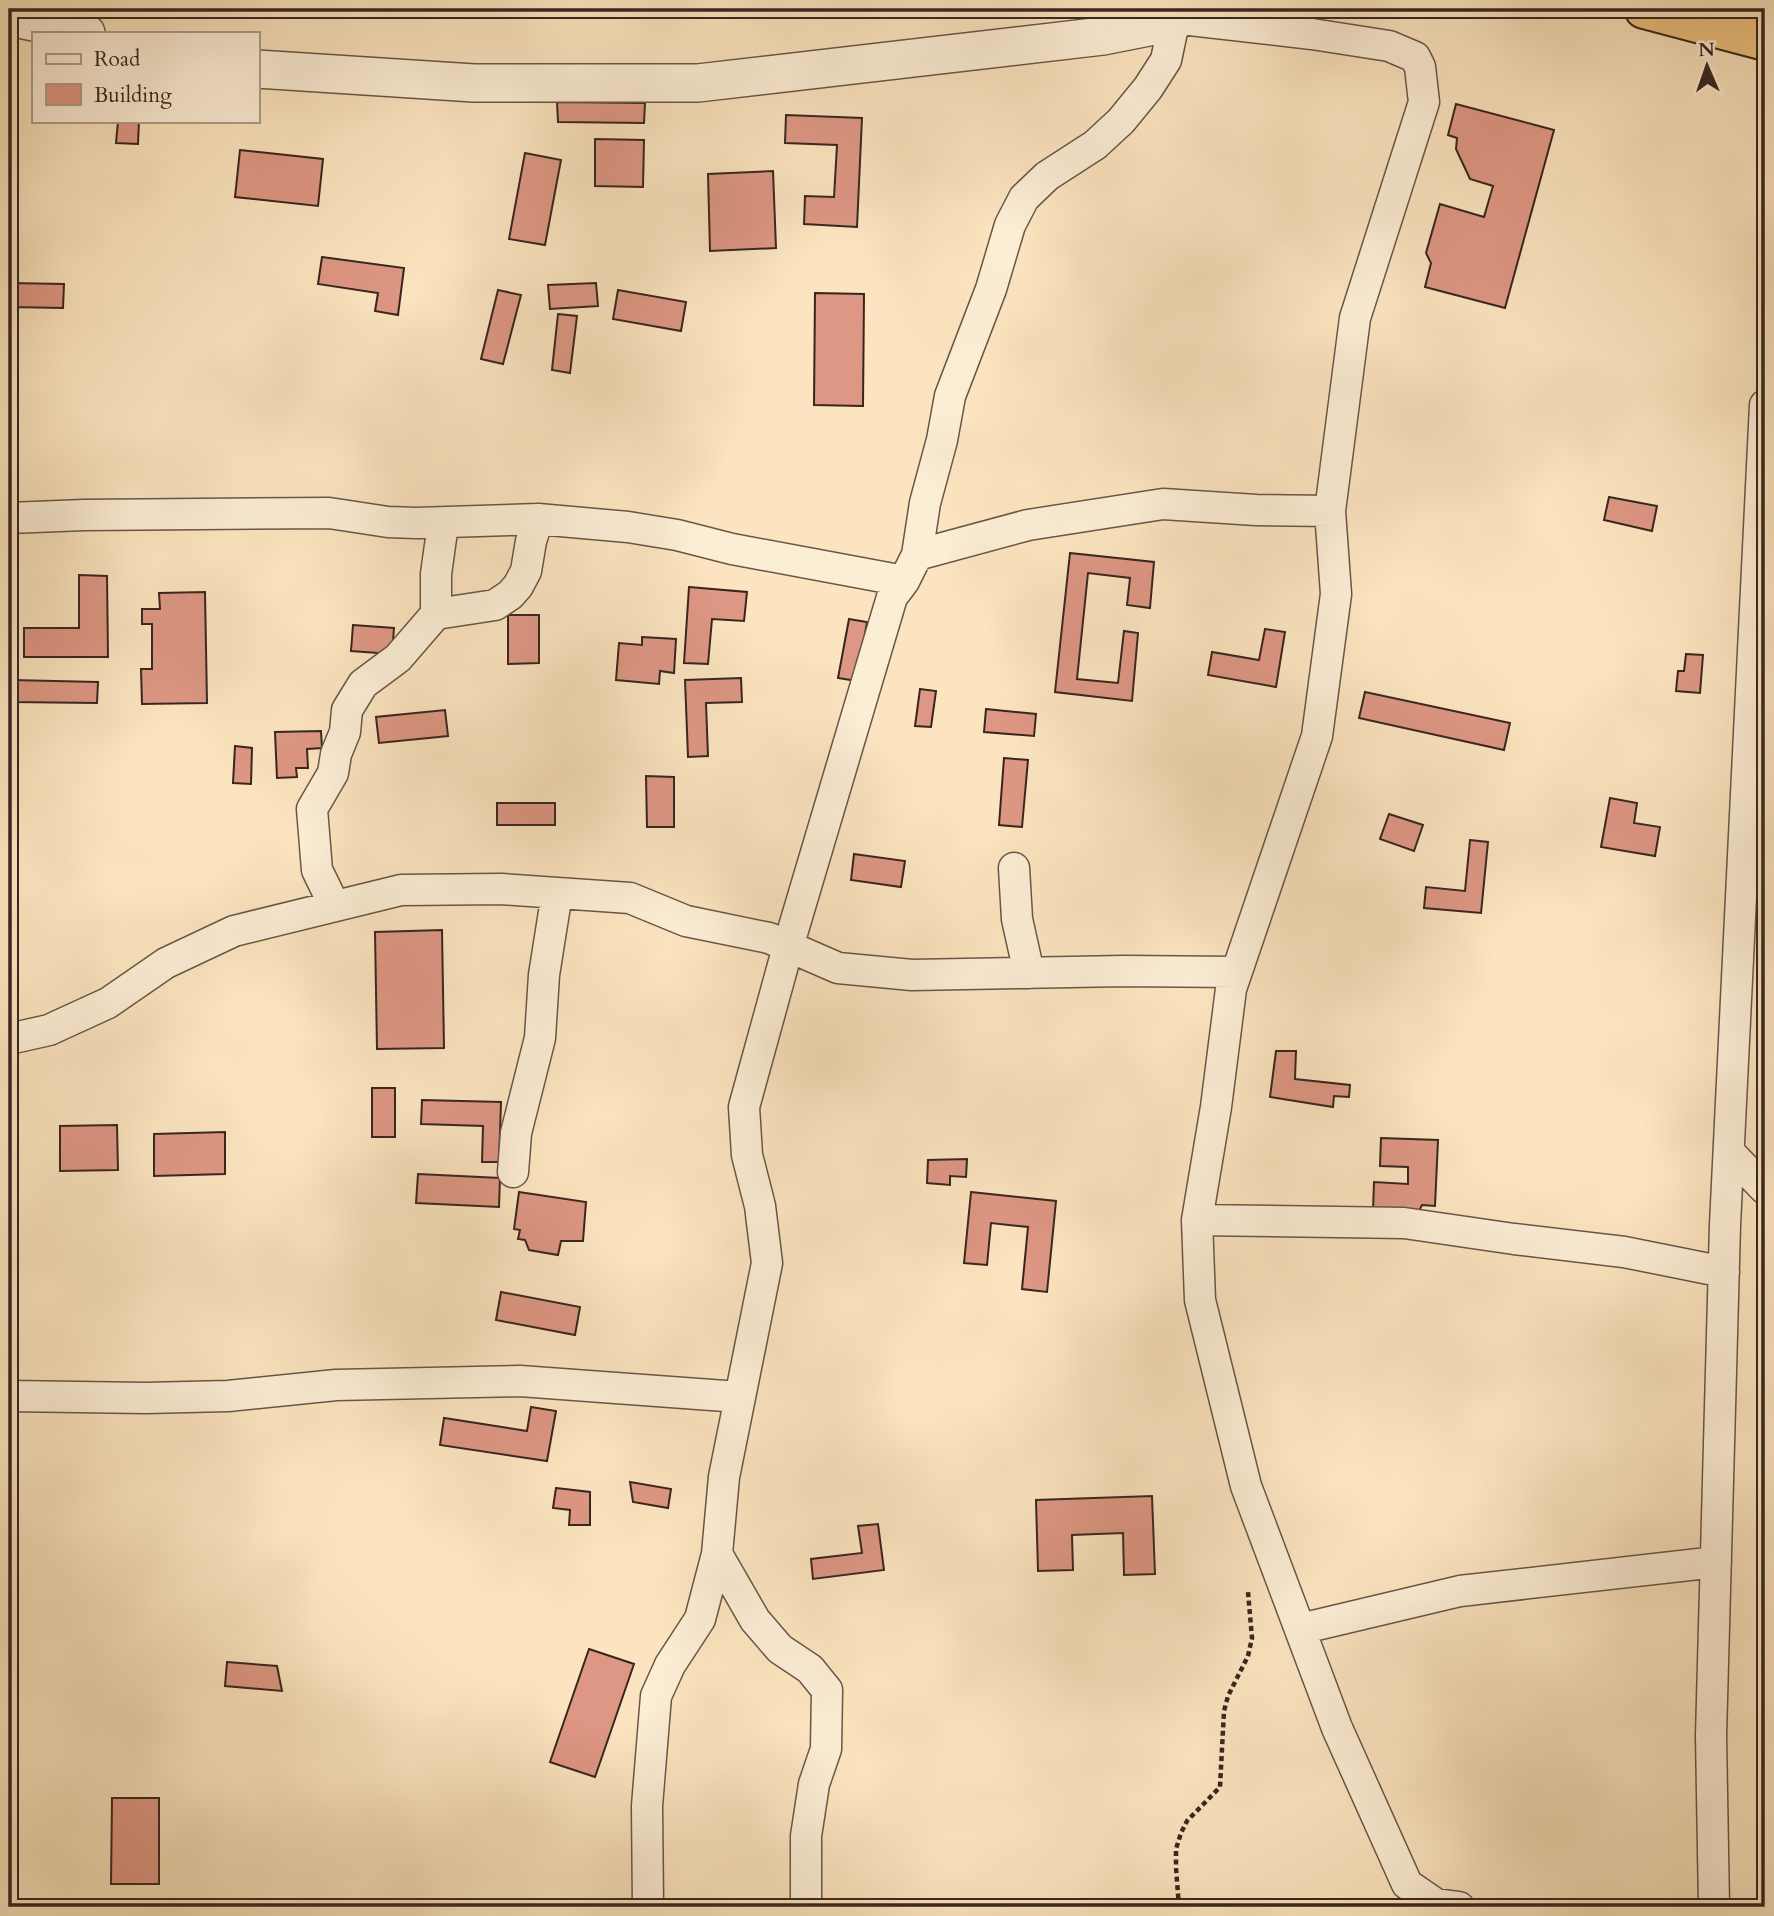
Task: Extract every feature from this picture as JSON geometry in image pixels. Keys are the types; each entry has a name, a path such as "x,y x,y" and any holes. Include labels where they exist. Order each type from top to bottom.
{"highway":[{"path":"1644,9 1752,27"}],"street":[{"path":"259,69 474,83 698,83 1103,36 1182,16 1389,46 1415,57 1420,67 1424,102 1355,318 1330,511 1336,594 1317,736 1231,989 1216,1107 1197,1220 1199,1300 1246,1486 1337,1728 1407,1884 1436,1904 1459,1907"},
{"path":"648,1907 647,1806 656,1696 670,1665 700,1619 717,1554 724,1477 767,1263 760,1206 747,1155 744,1107 788,947 892,597 911,568 950,396 991,289 1010,225 1024,198 1047,176 1095,145 1121,121 1148,88 1166,60 1182,16"},
{"path":"9,17 81,32"},
{"path":"1714,1907 1711,1736 1724,1272 1729,1152 1755,811 1756,609 1765,405"},
{"path":"9,518 329,513 388,522 443,524 538,519 628,527 677,535 732,549 911,568 1028,525 1163,504 1330,511"},
{"path":"334,905 317,870 312,809 333,774 336,754 345,732 347,710 363,684 398,658 436,614 495,605 510,595 526,570 538,519"},
{"path":"436,614 436,574 443,524"},
{"path":"1014,868 1017,919 1029,973"},
{"path":"9,1039 49,1030 108,1003 166,963 234,931 401,890 500,889 630,898 686,921 769,938 838,968 912,975 1236,972"},
{"path":"513,1172 516,1133 540,1038 544,975 557,893"},
{"path":"1729,1152 1765,1189"},
{"path":"1197,1220 1404,1223 1624,1252 1724,1272"},
{"path":"9,1396 228,1396 336,1385 520,1381 739,1397"},
{"path":"717,1554 755,1620 780,1649 810,1669 827,1690 827,1749 814,1784 806,1836 806,1907"},
{"path":"1300,1629 1460,1591 1716,1562"}],"path":[{"path":"1179,1907 1176,1858 1181,1833 1187,1821 1220,1787 1224,1711 1228,1696 1248,1657 1252,1638 1247,1585"}],"building":[{"path":"557,102 645,103 644,123 558,122"},
{"path":"1456,104 1554,130 1505,308 1425,287 1431,263 1426,253 1440,204 1484,217 1493,186 1470,179 1456,149 1457,138 1448,135"},
{"path":"786,115 862,118 857,227 804,224 805,196 834,197 837,145 785,143"},
{"path":"118,122 139,122 138,144 116,143"},
{"path":"595,139 644,140 643,187 595,186"},
{"path":"240,150 323,159 318,206 235,197"},
{"path":"525,153 561,160 545,245 509,239"},
{"path":"773,171 776,248 710,251 708,174"},
{"path":"322,257 404,268 398,315 375,311 378,293 318,284"},
{"path":"9,283 64,284 63,308 9,307"},
{"path":"596,283 598,306 550,309 548,285"},
{"path":"498,290 521,295 503,364 481,359"},
{"path":"618,290 686,302 681,331 613,319"},
{"path":"815,293 864,294 863,406 814,405"},
{"path":"558,314 577,316 570,373 552,370"},
{"path":"1609,497 1657,506 1652,531 1604,520"},
{"path":"1070,553 1154,562 1150,608 1127,605 1130,578 1088,573 1077,679 1118,683 1124,631 1138,633 1132,701 1055,692"},
{"path":"79,575 107,576 108,657 24,657 24,628 79,628"},
{"path":"689,587 747,592 744,621 712,619 708,664 684,663"},
{"path":"205,592 207,703 142,704 141,669 152,669 152,624 142,624 142,609 160,609 159,593"},
{"path":"508,615 539,615 539,663 508,664"},
{"path":"849,619 867,622 857,681 838,678"},
{"path":"353,625 394,628 392,654 351,651"},
{"path":"1265,629 1285,632 1276,687 1208,675 1212,652 1259,660"},
{"path":"642,637 676,639 674,673 660,671 659,684 616,680 619,643 642,645"},
{"path":"1686,654 1703,655 1700,693 1676,691 1678,671 1684,671"},
{"path":"741,678 742,702 706,703 708,756 688,757 685,680"},
{"path":"12,680 98,682 97,703 11,702"},
{"path":"920,689 936,691 931,727 915,726"},
{"path":"1365,692 1510,723 1504,750 1359,718"},
{"path":"986,709 1036,714 1034,736 984,732"},
{"path":"445,710 448,736 379,743 376,717"},
{"path":"321,731 322,748 307,749 308,768 296,768 297,777 277,778 275,732"},
{"path":"235,746 252,748 251,784 233,783"},
{"path":"1004,758 1028,760 1022,827 999,825"},
{"path":"646,776 674,777 674,827 647,827"},
{"path":"1610,798 1637,803 1634,823 1660,827 1655,856 1601,847"},
{"path":"497,803 555,803 555,825 497,825"},
{"path":"1389,814 1423,825 1414,851 1380,839"},
{"path":"1470,840 1488,842 1481,913 1424,908 1426,887 1465,891"},
{"path":"854,854 905,861 901,887 851,880"},
{"path":"442,930 444,1048 377,1049 375,932"},
{"path":"1276,1051 1296,1051 1295,1079 1350,1085 1349,1097 1334,1096 1333,1107 1270,1097"},
{"path":"372,1088 395,1088 395,1137 372,1137"},
{"path":"422,1100 501,1102 499,1162 482,1162 483,1126 421,1124"},
{"path":"117,1125 118,1170 60,1171 60,1126"},
{"path":"225,1132 225,1174 154,1176 154,1134"},
{"path":"1381,1138 1438,1140 1435,1206 1422,1205 1418,1213 1373,1211 1374,1182 1408,1184 1408,1167 1380,1166"},
{"path":"967,1159 966,1177 950,1176 950,1185 927,1183 928,1160"},
{"path":"418,1174 500,1178 499,1207 416,1203"},
{"path":"519,1192 586,1202 583,1241 561,1241 558,1255 529,1250 525,1240 518,1239 520,1230 514,1229"},
{"path":"971,1192 1056,1201 1047,1292 1022,1289 1028,1227 991,1223 987,1265 964,1263"},
{"path":"501,1292 580,1307 575,1335 496,1320"},
{"path":"531,1407 556,1411 547,1461 440,1445 444,1418 527,1431"},
{"path":"630,1482 671,1489 668,1508 633,1502"},
{"path":"556,1488 590,1492 590,1525 569,1525 570,1510 553,1508"},
{"path":"1152,1496 1155,1574 1124,1575 1123,1533 1072,1535 1073,1570 1038,1571 1036,1500"},
{"path":"878,1524 884,1570 813,1579 811,1559 862,1553 858,1526"},
{"path":"589,1649 634,1664 595,1777 550,1762"},
{"path":"227,1662 277,1666 282,1691 225,1686"},
{"path":"112,1798 159,1798 159,1884 111,1884"},
{"path":"320,1899 320,1907 295,1907 295,1900"}]}
